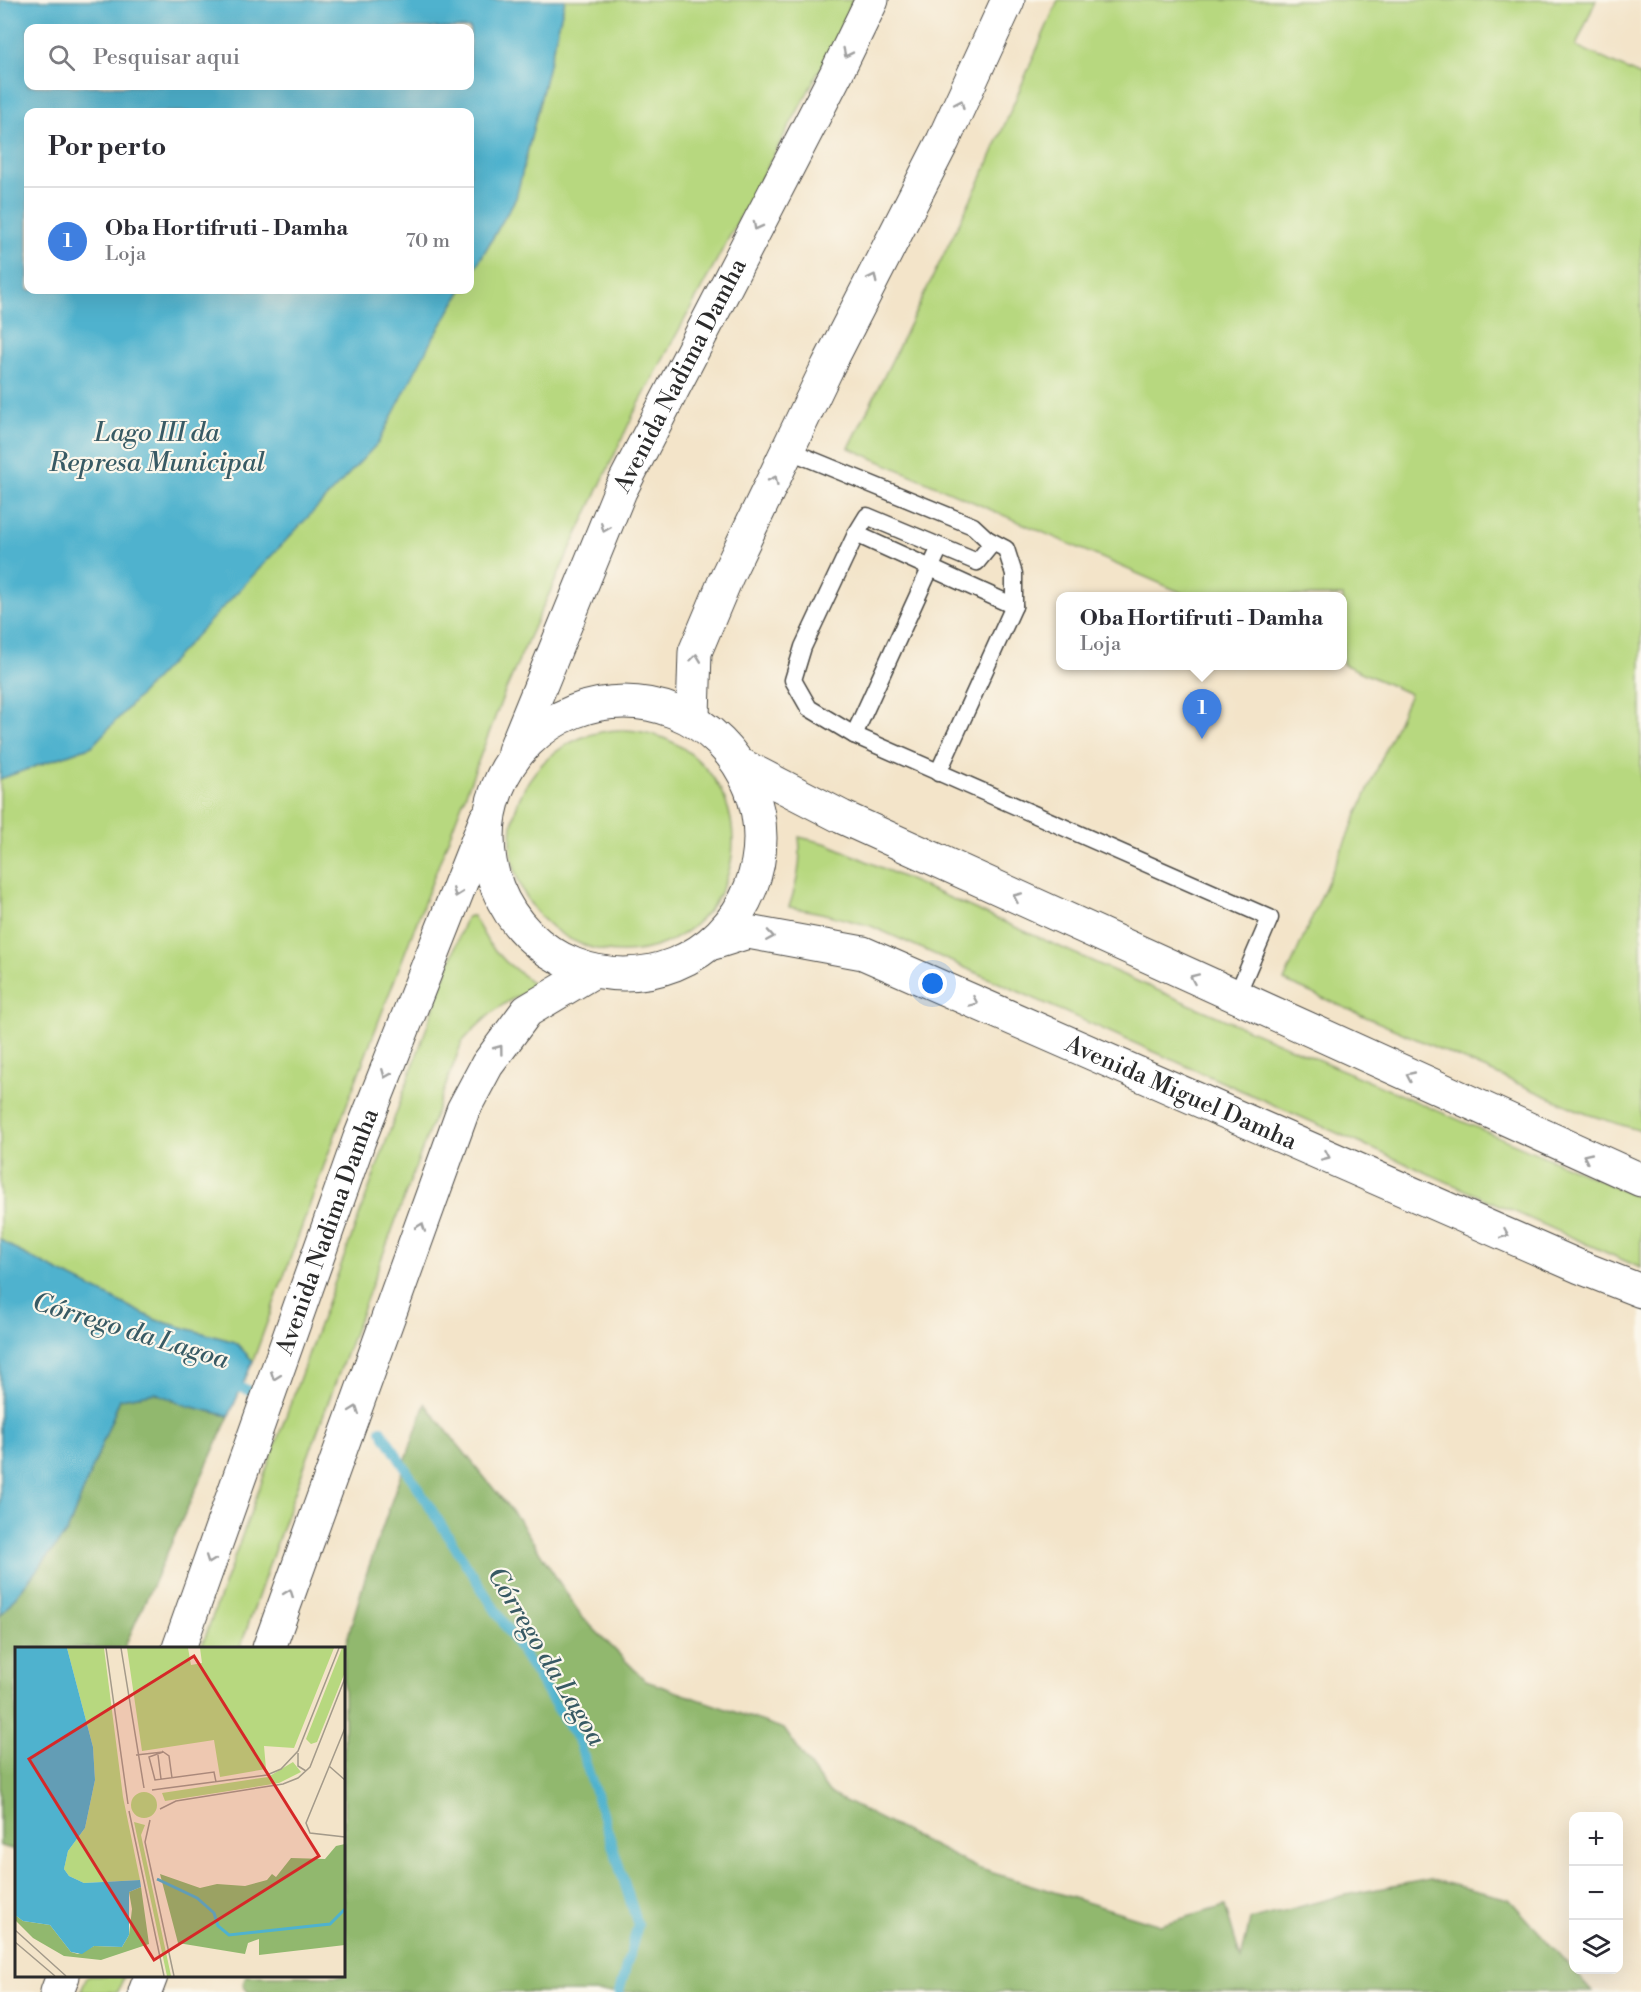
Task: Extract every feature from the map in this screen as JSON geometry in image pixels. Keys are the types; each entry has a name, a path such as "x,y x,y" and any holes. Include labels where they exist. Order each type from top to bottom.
{"main road":[{"name":"Avenida Nadima Damha","path":"178,1647 359,1140 486,819 620,491 872,0"},
{"path":"693,716 695,652 728,576 828,366 943,141 1008,0"},
{"path":"510,761 531,737 557,720 614,702 647,701 693,716 743,766 842,817 1641,1180"},
{"path":"486,819 486,851 493,882 508,910 528,934 554,953 594,971 626,974 657,971 688,960 713,943 739,914 755,880 760,842 754,804 743,766"},
{"name":"Avenida Miguel Damha","path":"713,943 748,932 862,953 1580,1267 1641,1291"},
{"path":"269,1647 463,1110 487,1065 527,1011 594,971"},
{"path":"57,1992 63,1977"},
{"path":"145,1992 151,1977"}],"lane":[{"path":"788,450 972,526 987,539 1006,549 1014,574 1014,606 938,773"},
{"path":"987,539 990,546 977,562 867,516 856,534 803,647 793,680 809,708 854,735 1270,918 1236,997"},
{"path":"856,534 1014,606"},
{"path":"854,735 940,546"}],"green space":[{"path":"565,0 853,0 830,51 634,413 504,694 337,1130 253,1361 235,1342 156,1320 18,1251 0,1239 0,779 92,746 429,345 460,294 474,294 474,270 516,198"},
{"path":"1058,0 1596,0 1576,46 1641,76 1641,1131 1587,1114 1284,981 1410,694 1347,666 1347,592 1180,592 849,448 986,168"},
{"path":"622,730 644,732 664,738 692,755 708,771 725,799 731,819 733,841 731,863 725,883 708,911 692,927 664,944 644,950 622,952 600,950 580,944 552,927 536,911 519,883 513,863 511,841 513,819 519,799 536,771 552,755 580,738 600,732"},
{"path":"799,837 828,844 1184,1002 1641,1198 1641,1268 871,926 789,907 798,872"},
{"path":"473,916 489,944 506,962 539,988 497,1009 462,1042 293,1497 240,1647 201,1647 377,1167 466,918"},
{"path":"156,1393 188,1406 229,1416 124,1647 15,1647 15,1850 0,1846 0,1616 67,1532 120,1399"},
{"path":"425,1404 519,1520 581,1616 646,1681 784,1729 829,1793 977,1868 1160,1925 1225,1906 1241,1960 1250,1920 1336,1897 1430,1879 1509,1899 1569,1965 1569,1974 1577,1974 1593,1992 248,1992 243,1984 246,1977 345,1977 345,1647 366,1575"},
{"path":"87,1977 124,1977 118,1992 81,1992"}],"water":[{"name":"Lago III da Represa Municipal","path":"0,0 565,0 516,198 474,270 474,108 24,108 24,294 460,294 429,345 378,443 92,746 0,779"},
{"path":"0,1239 18,1251 156,1320 235,1342 253,1361 229,1416 188,1406 156,1393 120,1399 67,1532 0,1616"}],"waterway":[{"name":"Córrego da Lagoa","path":"228,1384 248,1390"},
{"name":"Córrego da Lagoa","path":"381,1430 579,1742 638,1925 619,1992"}],"place":[{"name":"Oba Hortifruti - Damha","path":"1202,739"}]}
